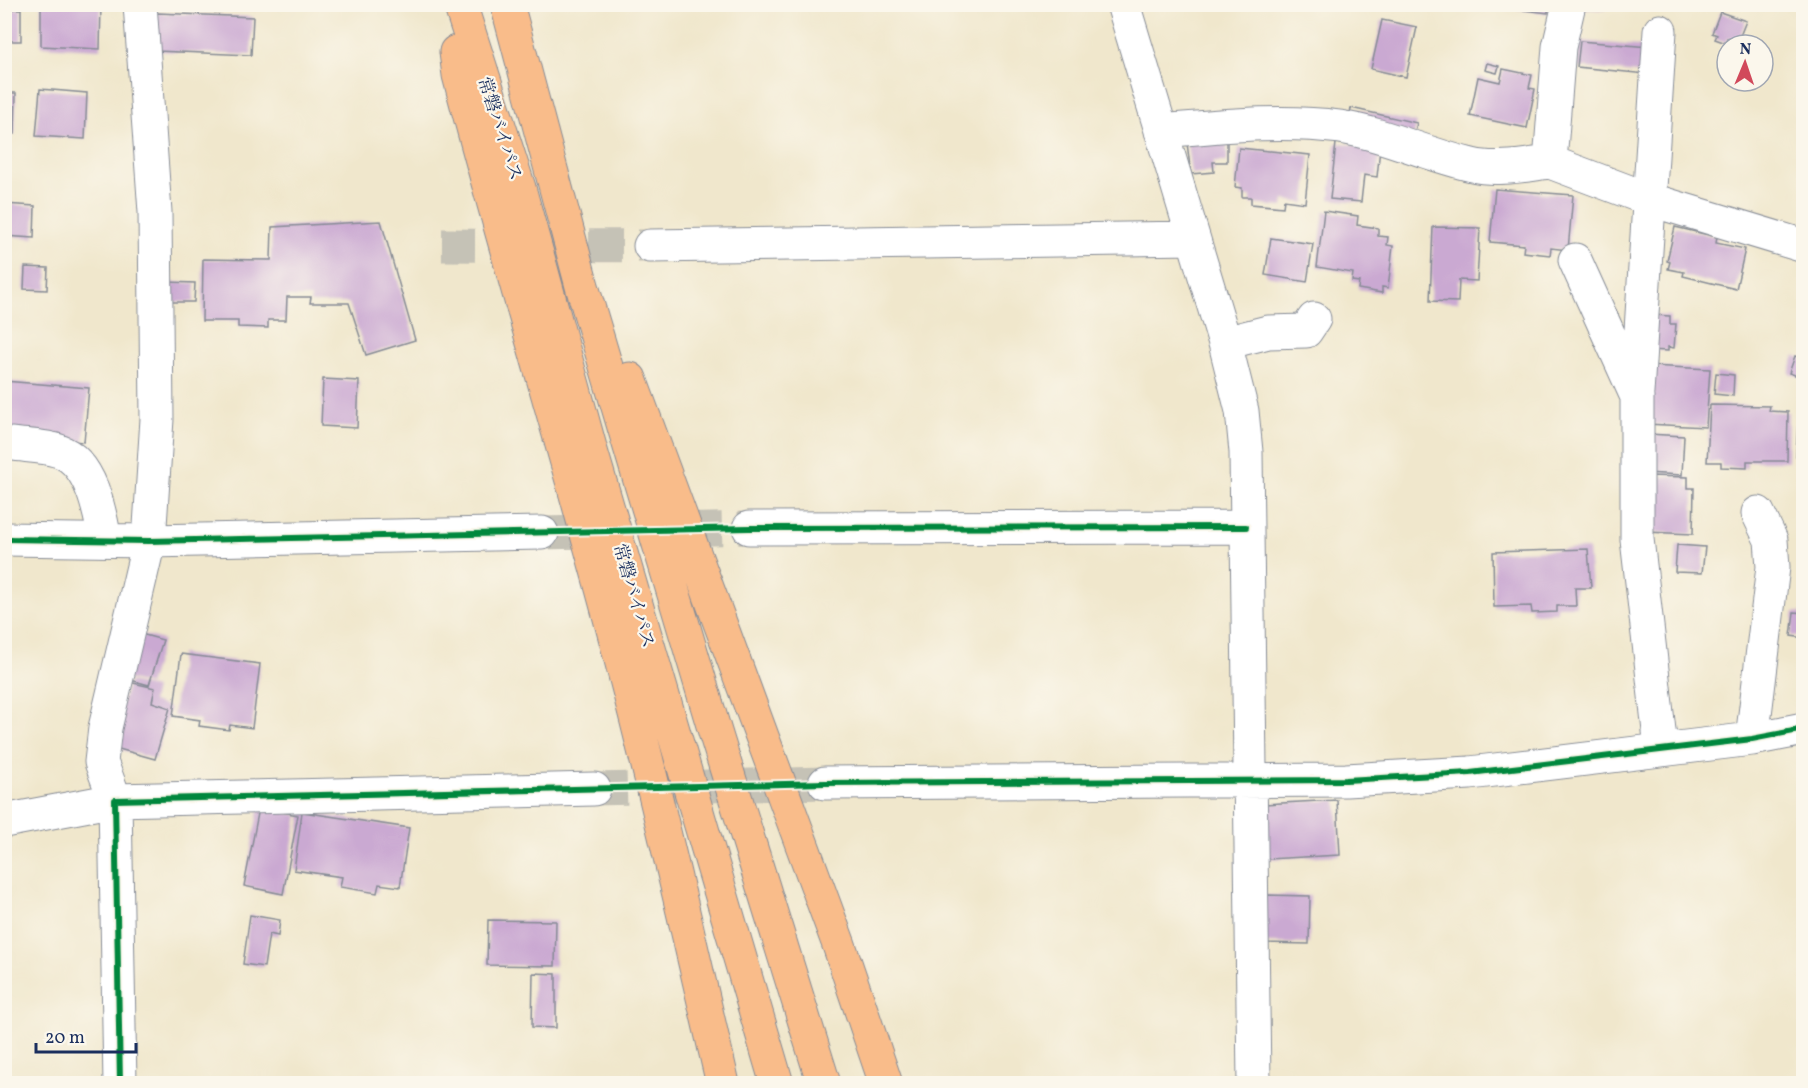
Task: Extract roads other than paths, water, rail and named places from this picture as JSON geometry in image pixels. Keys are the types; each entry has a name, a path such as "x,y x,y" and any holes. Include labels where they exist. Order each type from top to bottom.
{"highway":[{"path":"451,4 459,75 624,669 723,1083"},
{"name":"常磐バイパス","path":"460,4 519,188 591,451 777,1083"},
{"path":"507,4 582,286 698,675 824,1083"},
{"path":"561,201 652,435 839,945 886,1083"}],"street":[{"path":"120,1083 115,800 100,762 103,740 149,541 156,419 155,212 140,4"},
{"path":"1123,4 1225,343 1242,411 1246,452 1254,1083"},
{"path":"1550,162 1559,47 1569,4"},
{"path":"1660,32 1637,397 1637,539 1661,748"},
{"path":"1161,130 1262,123 1340,127 1419,147 1474,166 1511,167 1550,162 1648,199 1803,246"},
{"path":"650,246 1193,238"},
{"path":"1575,260 1637,397"},
{"path":"1225,343 1268,332 1306,332 1314,319"},
{"path":"12,444 59,450 71,457 86,476 100,513 105,540"},
{"path":"1752,739 1773,567 1771,540 1758,513"},
{"path":"748,528 1246,527"},
{"path":"4,539 149,541 543,533"},
{"path":"825,783 1346,780 1470,773 1661,748 1752,739 1803,729"},
{"path":"4,821 115,800 594,789"}],"tunnel":[{"path":"442,245 650,246"},
{"path":"542,533 749,528"},
{"path":"594,789 825,783"}]}
